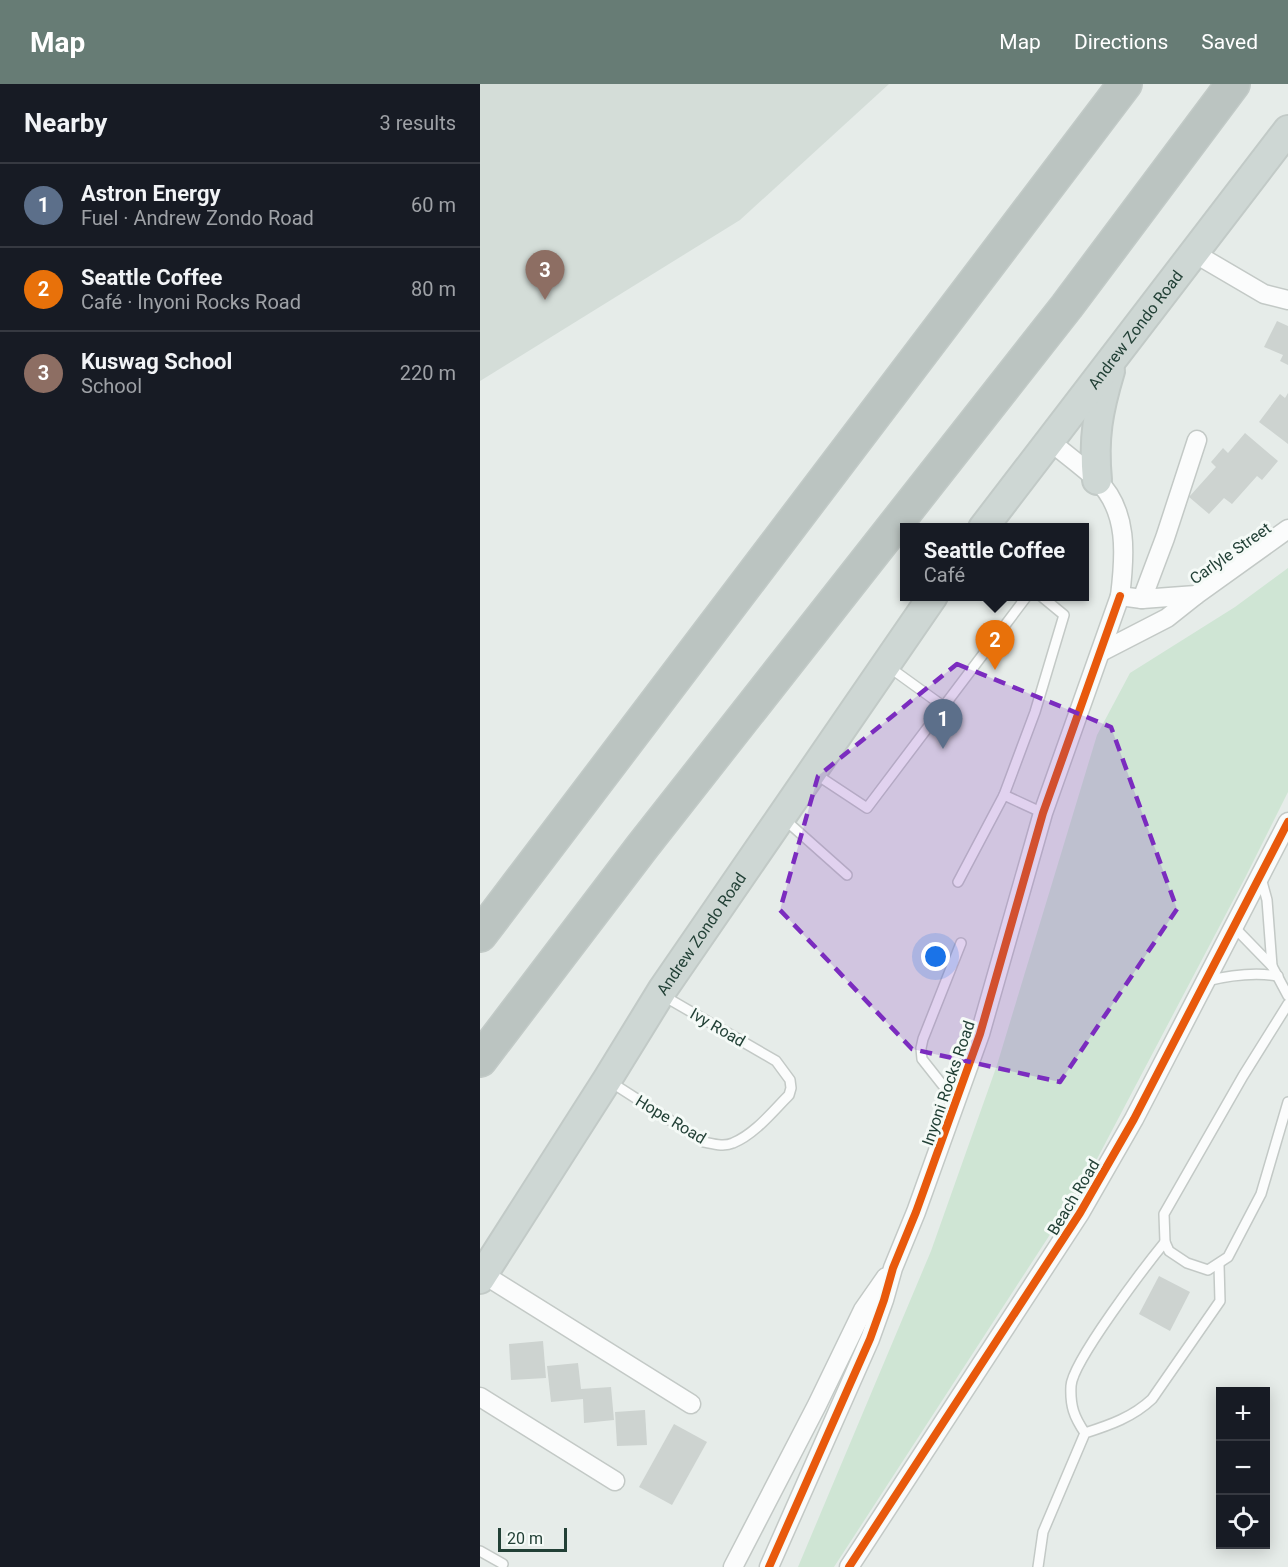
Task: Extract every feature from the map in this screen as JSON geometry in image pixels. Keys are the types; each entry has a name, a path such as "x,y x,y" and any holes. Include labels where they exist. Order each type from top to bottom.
{"highway":[{"path":"480,935 1125,84"},
{"path":"480,1060 642,847 1066,306 1233,84"}],"main road":[{"name":"Andrew Zondo Road","path":"988,523 1288,130"},
{"path":"1097,480 1095,435 1114,357"},
{"name":"Andrew Zondo Road","path":"482,1276 608,1080 660,994 930,601"}],"street":[{"path":"1194,253 1263,294 1288,300"},
{"path":"1142,599 1197,440"},
{"path":"1050,441 1097,480 1110,497 1122,529 1123,561 1120,596"},
{"name":"Carlyle Street","path":"1120,596 1142,599 1196,595 1288,529"},
{"path":"1101,652 1167,618 1196,595"},
{"name":"Inyoni Rocks Road","path":"769,1567 870,1339 893,1268 956,1102 980,1034 1043,813 1120,596"},
{"name":"Beach Road","path":"849,1567 1080,1213 1134,1119 1288,822"},
{"path":"733,1567 817,1405 863,1310 893,1268"},
{"path":"482,1276 691,1404"},
{"path":"480,1397 615,1481"}],"lane":[{"path":"812,772 867,808 1024,601"},
{"path":"958,882 1004,795 1035,712 1064,615 1046,601"},
{"path":"886,665 943,706"},
{"path":"1004,795 1043,813"},
{"path":"781,816 846,875"},
{"path":"1261,876 1266,900 1272,966"},
{"path":"1234,927 1272,966 1288,996"},
{"path":"956,1102 922,1059 921,1048 961,943"},
{"path":"1207,981 1245,974 1262,973 1278,976"},
{"name":"Ivy Road","path":"660,994 776,1061"},
{"path":"1288,1004 1164,1214 1165,1242 1169,1251 1187,1263 1208,1270 1228,1257 1261,1194 1288,1102"},
{"name":"Hope Road","path":"608,1080 704,1142 720,1146 733,1143 749,1132 789,1095 790,1080 776,1061"},
{"path":"1085,1433 1073,1415 1071,1383 1086,1352 1165,1242"},
{"path":"1085,1433 1109,1426 1140,1410 1152,1399 1220,1301 1219,1264"},
{"path":"1038,1567 1044,1532 1085,1433"},
{"path":"480,1551 503,1564"}],"highlighted area":[{"path":"957,664 1111,727 1177,909 1060,1082 912,1049 780,910 818,776"}],"shaded area":[{"path":"480,84 889,84 740,220 480,381"}],"green space":[{"path":"1288,568 1288,792 1088,1176 834,1567 798,1567 931,1251 997,1065 1097,735 1130,673 1235,607"}],"building":[{"path":"1277,321 1288,326 1288,365 1280,361 1283,355 1264,347"},
{"path":"1288,393 1288,444 1259,422 1280,394 1285,398"},
{"path":"1245,433 1278,461 1262,480 1257,476 1232,504 1224,498 1209,514 1189,497 1216,467 1211,462 1223,448 1228,453"},
{"path":"1159,1276 1190,1292 1170,1331 1139,1314"},
{"path":"543,1341 546,1378 511,1380 509,1344"},
{"path":"578,1363 581,1389 611,1387 614,1420 584,1423 583,1399 551,1402 547,1366"},
{"path":"645,1410 647,1445 617,1446 615,1412"},
{"path":"674,1424 707,1442 672,1505 639,1487"}],"cycle path":[{"path":"769,1567 870,1339 893,1268 916,1212 980,1034 1043,813 1120,596"},
{"path":"849,1567 1080,1213 1134,1119 1288,822"}],"place":[{"name":"Kuswag School","path":"545,300"},
{"name":"Seattle Coffee","path":"995,670"},
{"name":"Astron Energy","path":"943,749"}]}
